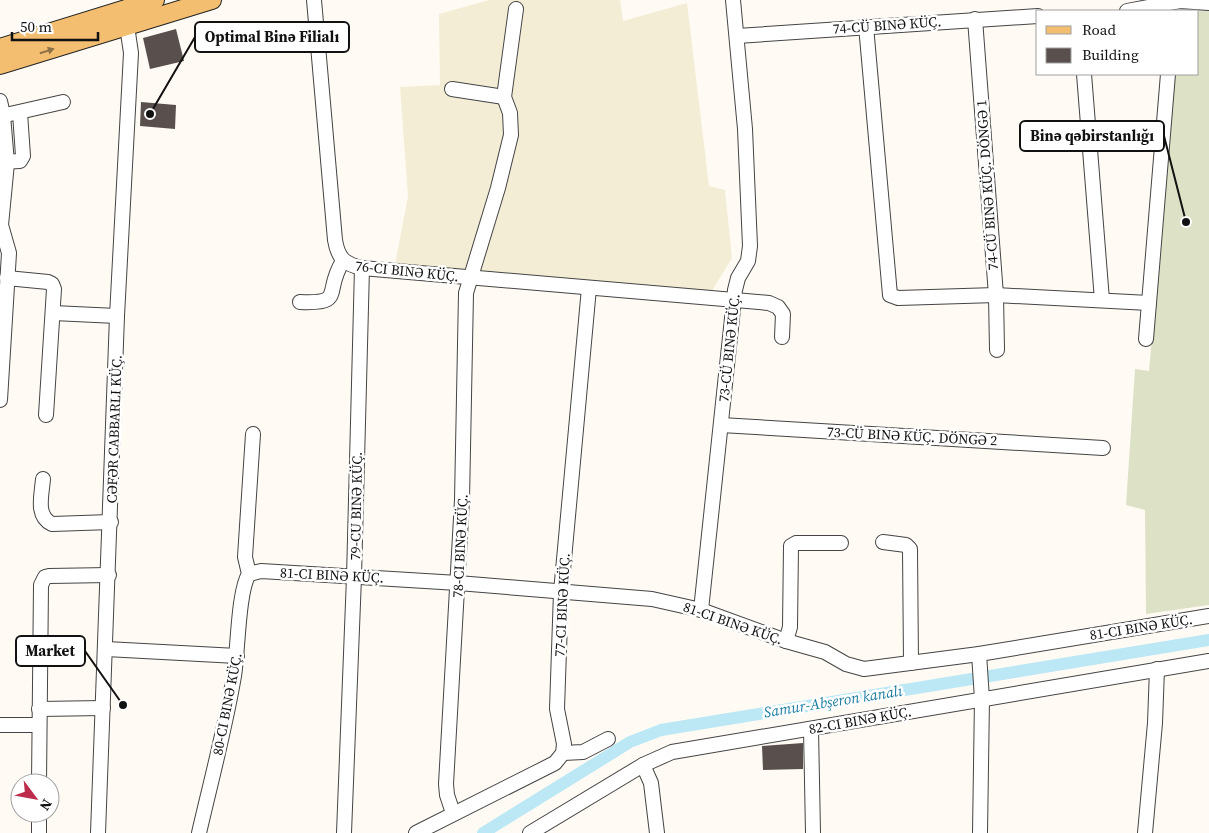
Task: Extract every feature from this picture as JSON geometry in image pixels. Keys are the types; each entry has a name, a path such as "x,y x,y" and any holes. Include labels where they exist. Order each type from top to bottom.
{"main road":[{"path":"0,48 125,18 212,0"},
{"path":"0,65 125,18 150,1"}],"street":[{"path":"314,0 335,240 338,254 342,260 362,268 768,303 778,308 783,314 782,337"},
{"name":"73-CÜ BINƏ KÜÇ.","path":"701,610 734,300 737,282 748,261 750,246 737,36 733,0"},
{"path":"1138,10 1209,3"},
{"path":"452,88 504,97 516,9"},
{"name":"74-CÜ BINƏ KÜÇ.","path":"737,36 1036,16"},
{"path":"98,833 111,522 117,316 131,53 125,18"},
{"name":"74-CÜ BINƏ KÜÇ. DÖNGƏ 1","path":"975,20 996,296 997,350"},
{"path":"866,26 890,295 898,298 996,296 1149,303"},
{"path":"1084,75 1102,300"},
{"path":"1146,339 1168,75"},
{"name":"78-CI BINƏ KÜÇ.","path":"453,813 447,795 446,784 465,429 465,306 470,278 498,188 511,135 510,113 504,97"},
{"path":"0,101 3,115 0,226 9,253 0,400"},
{"path":"3,115 20,113 63,102"},
{"path":"3,163 20,161 23,156 20,113"},
{"path":"300,302 322,303 327,301 331,296 333,279 342,260"},
{"name":"79-CU BINƏ KÜÇ.","path":"344,833 354,577 362,268"},
{"path":"7,278 52,284 54,289 46,415"},
{"name":"77-CI BINƏ KÜÇ.","path":"563,753 564,744 556,702 561,592 589,288"},
{"path":"53,313 117,316"},
{"name":"73-CÜ BINƏ KÜÇ. DÖNGƏ 2","path":"721,425 1103,448"},
{"path":"249,574 245,557 253,434"},
{"path":"43,479 41,513 46,521 52,524 111,522"},
{"path":"883,542 901,543 910,549 911,663"},
{"path":"786,641 790,627 789,552 791,546 796,543 841,543"},
{"name":"81-CI BINƏ KÜÇ.","path":"249,574 261,571 458,583 652,599 701,610 786,641 825,652 846,664 864,668 979,654 1209,616"},
{"name":"80-CI BINƏ KÜÇ.","path":"199,833 228,707 237,656 243,589 249,574"},
{"path":"39,773 38,725 43,580 49,576 109,575"},
{"path":"106,649 237,656"},
{"path":"979,654 982,699 980,833"},
{"name":"82-CI BINƏ KÜÇ.","path":"530,833 643,765 661,756 688,748 811,729 1209,661"},
{"path":"1145,833 1155,723 1157,669"},
{"path":"39,709 103,708"},
{"path":"0,725 38,725"},
{"path":"811,729 813,833"},
{"path":"416,833 556,763 563,753 583,752 608,739"},
{"path":"643,765 651,783 657,833"}],"shaded area":[{"path":"489,0 620,0 623,21 687,3 709,186 725,190 732,258 712,291 395,265 408,196 400,87 440,85 439,14"}],"green space":[{"path":"1199,10 1209,11 1209,605 1146,614 1145,510 1126,505 1135,369 1149,371 1175,75 1199,75"}],"building":[{"path":"176,29 184,61 150,69 143,38"},
{"path":"141,102 176,105 175,129 140,126"},
{"path":"803,743 803,769 763,770 762,746"}],"waterway":[{"name":"Samur-Abşeron kanalı","path":"483,833 630,742 661,730 1209,640"}],"place":[{"name":"Optimal Binə Filialı","path":"150,114"},
{"name":"Binə qəbirstanlığı","path":"1186,222"},
{"name":"Market","path":"123,705"}]}
